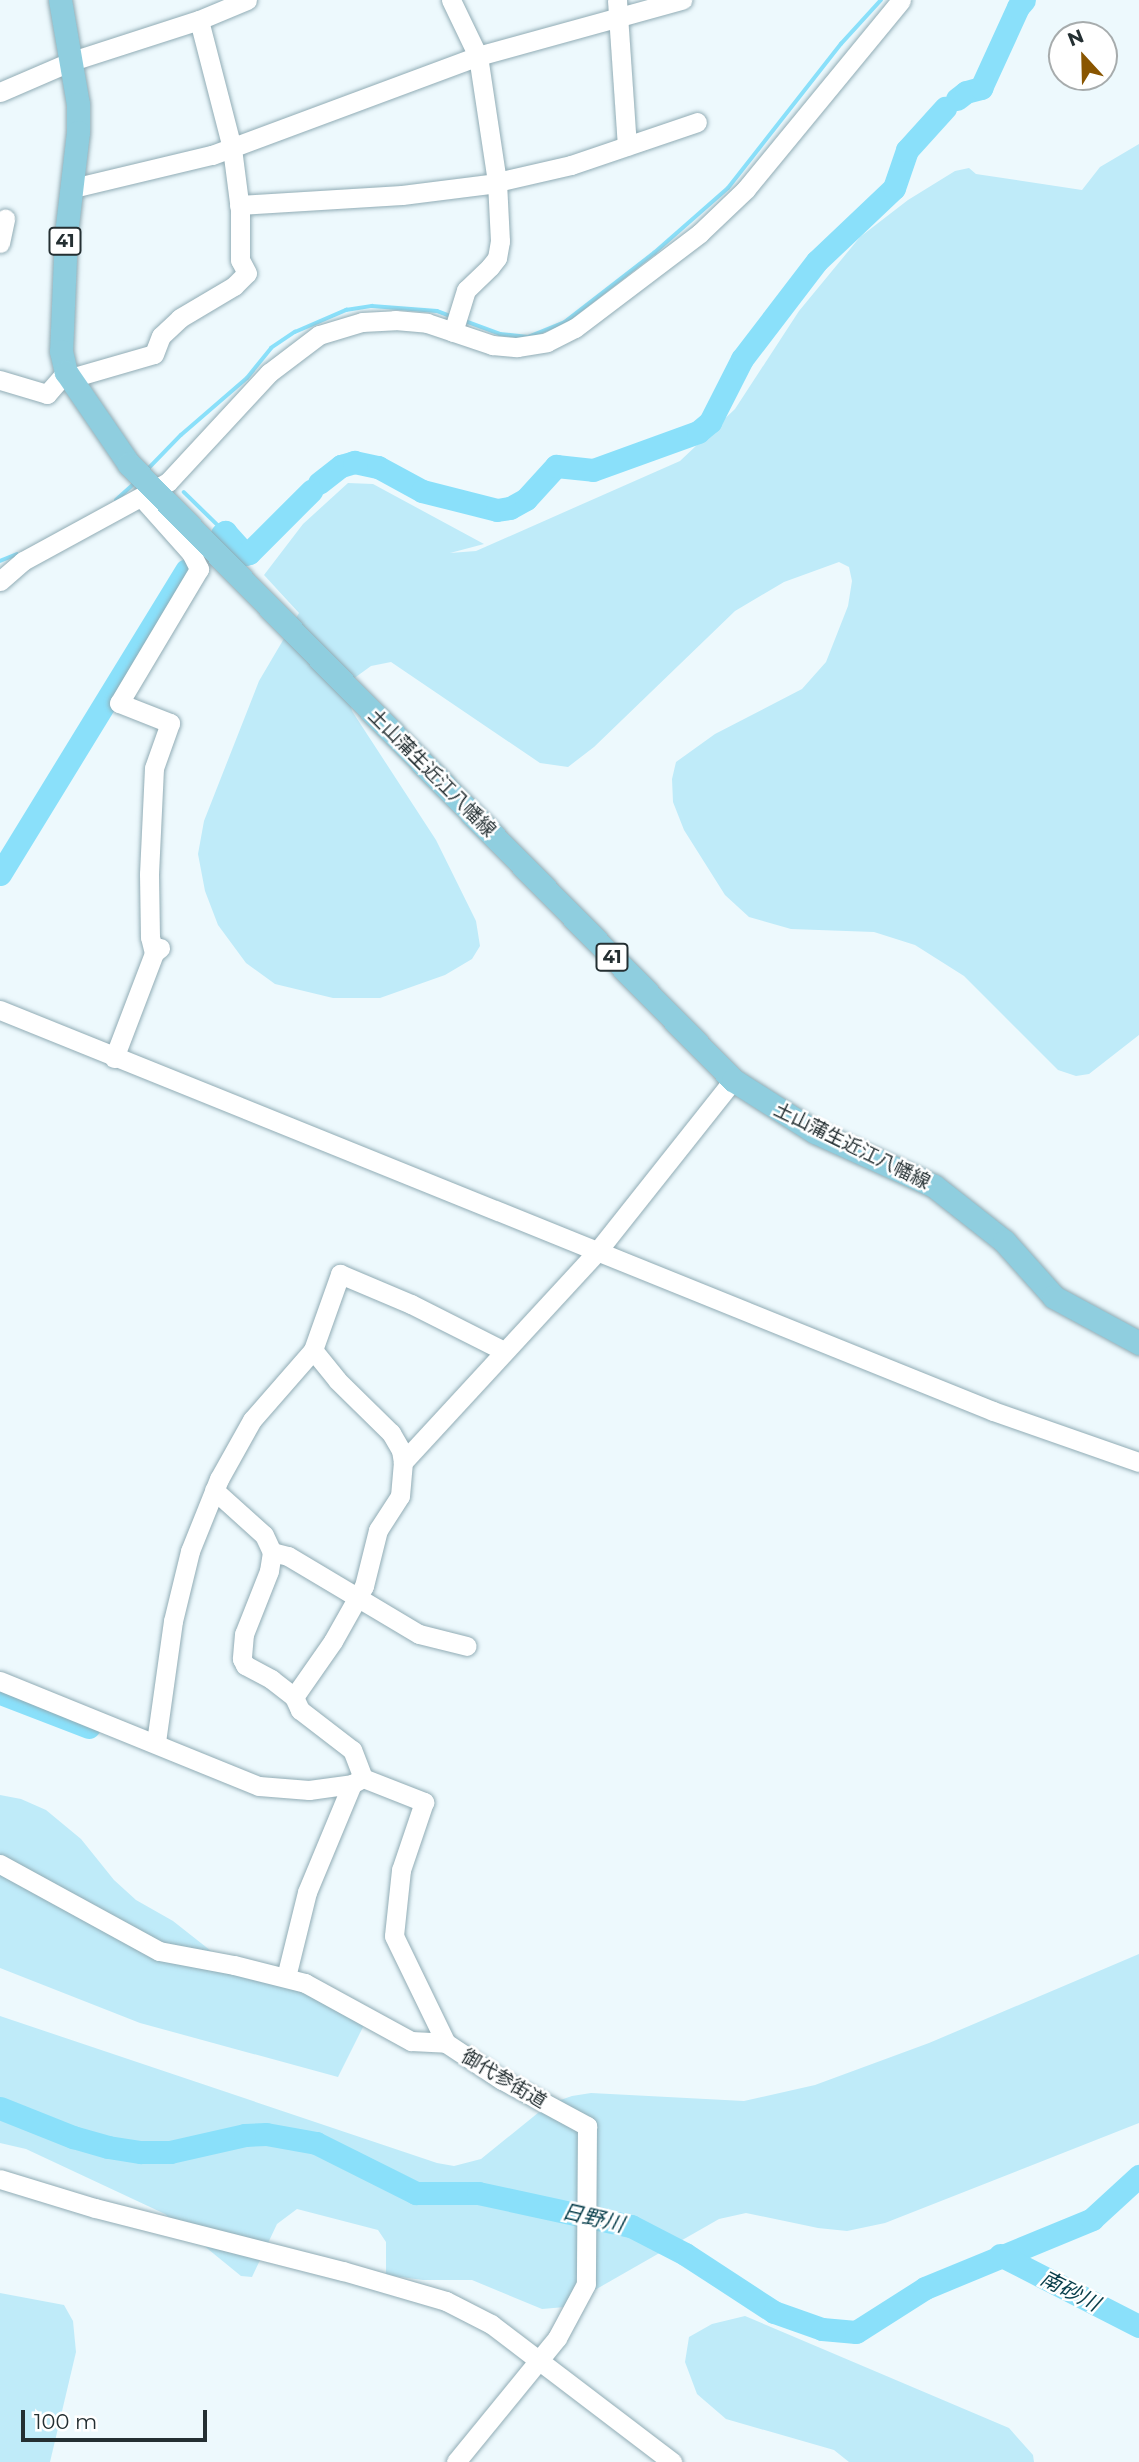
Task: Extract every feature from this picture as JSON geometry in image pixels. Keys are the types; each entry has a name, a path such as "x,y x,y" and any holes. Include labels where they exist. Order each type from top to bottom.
{"main road":[{"name":"土山蒲生近江八幡線","path":"60,0 72,61 78,123 66,234 60,331 69,375 148,491 733,1080 815,1132 933,1186 1004,1241 1054,1297 1139,1343"}],"street":[{"path":"0,92 72,61 199,20 247,0"},
{"path":"451,0 478,56 497,182 499,252 490,267 466,290 456,323"},
{"path":"73,188 164,168 232,148 478,56 617,8 682,0"},
{"path":"0,581 23,561 168,482 269,373 319,335 362,322 395,320 456,323 492,345 517,347 547,342 575,328 700,233 746,189 901,0"},
{"path":"617,8 627,146"},
{"path":"0,380 47,394 69,375 154,354 161,336 180,318 234,286 247,273 240,260 239,205 232,148 199,20"},
{"path":"239,205 391,196 497,182 571,165 697,122"},
{"path":"0,243 5,219"},
{"path":"114,1058 157,951 150,937 149,874 153,768 170,723 119,703 199,569 148,491"},
{"path":"0,1010 596,1253 993,1411 1139,1462"},
{"path":"403,1462 454,1410 504,1351 596,1253 733,1080"},
{"path":"156,1742 167,1650 183,1574 214,1490 252,1420 313,1350 340,1273 411,1304 504,1351"},
{"path":"294,1697 359,1597 378,1530 400,1496 403,1462 401,1450 391,1433 337,1380 313,1350"},
{"path":"214,1490 264,1535 272,1552 270,1572 244,1634 242,1659 245,1665 271,1679 294,1697 300,1710 352,1750 357,1781 307,1892 286,1977"},
{"path":"272,1552 288,1556 359,1597 374,1610 419,1634 467,1646"},
{"path":"0,1682 156,1742 259,1786 309,1790 357,1781 424,1802 401,1870 394,1936 446,2043"},
{"name":"御代参街道","path":"0,1864 159,1951 286,1977 334,1996 411,2041 446,2043 490,2073 587,2126 586,2284 556,2338 537,2358 456,2462"},
{"path":"0,2179 95,2208 424,2293 470,2312 537,2358 672,2462"}],"shaded area":[{"path":"1139,144 1139,1035 1089,1074 1076,1076 1058,1070 964,976 915,945 874,932 791,929 749,917 725,895 684,830 673,802 672,779 676,762 715,734 802,689 826,662 848,606 852,581 849,567 839,562 784,582 735,611 594,747 568,767 540,763 391,662 371,666 353,679 347,691 352,711 436,840 476,921 480,946 472,959 445,975 380,998 333,998 275,984 246,963 218,925 205,891 198,854 204,821 259,681 299,613 264,575 303,524 348,483 373,484 484,544 450,553 476,551 680,461 735,409 799,311 860,237 908,200 955,171 969,168 976,174 1082,190 1100,167"},
{"path":"0,1795 21,1799 46,1810 81,1839 114,1880 136,1900 173,1921 239,1973 292,1983 366,2021 338,2077 140,2023 0,1968"},
{"path":"1139,1954 1139,2123 885,2223 847,2231 818,2228 746,2213 719,2219 565,2307 542,2309 472,2280 423,2280 386,2275 386,2242 378,2230 297,2209 277,2224 252,2277 241,2276 165,2214 26,2149 0,2143 0,2016 437,2163 454,2166 481,2159 549,2104 572,2096 591,2093 744,2101 815,2085 929,2043"},
{"path":"0,2293 64,2305 73,2321 76,2352 50,2462 0,2462"},
{"path":"745,2316 1009,2428 1033,2455 1034,2462 849,2462 834,2450 726,2419 697,2394 685,2362 689,2337 712,2324"}],"waterway":[{"path":"465,321 500,334 528,337 565,322 654,253 728,188 841,44 881,0"},
{"path":"957,99 966,92 981,88 1018,7 1024,0"},
{"path":"319,483 341,466 354,462 378,467 422,491 497,510 510,508 526,499 556,466 593,470 698,432 710,422 742,359 817,261 894,188 907,150 945,108"},
{"path":"146,471 181,435 247,378 271,348 295,332 346,310 372,306 437,311 451,316"},
{"path":"116,500 136,482"},
{"path":"222,534 225,532 245,554 249,553 311,491"},
{"path":"184,492 225,532"},
{"path":"0,561 17,554"},
{"path":"0,874 186,571"},
{"path":"0,1693 89,1727"},
{"name":"日野川","path":"0,2108 73,2137 108,2147 141,2152 170,2152 245,2135 266,2134 316,2143 416,2193 478,2193 631,2226 685,2254 774,2312 822,2329 856,2332 925,2288 1092,2219 1139,2176"},
{"name":"南砂川","path":"1000,2255 1139,2326"}]}
